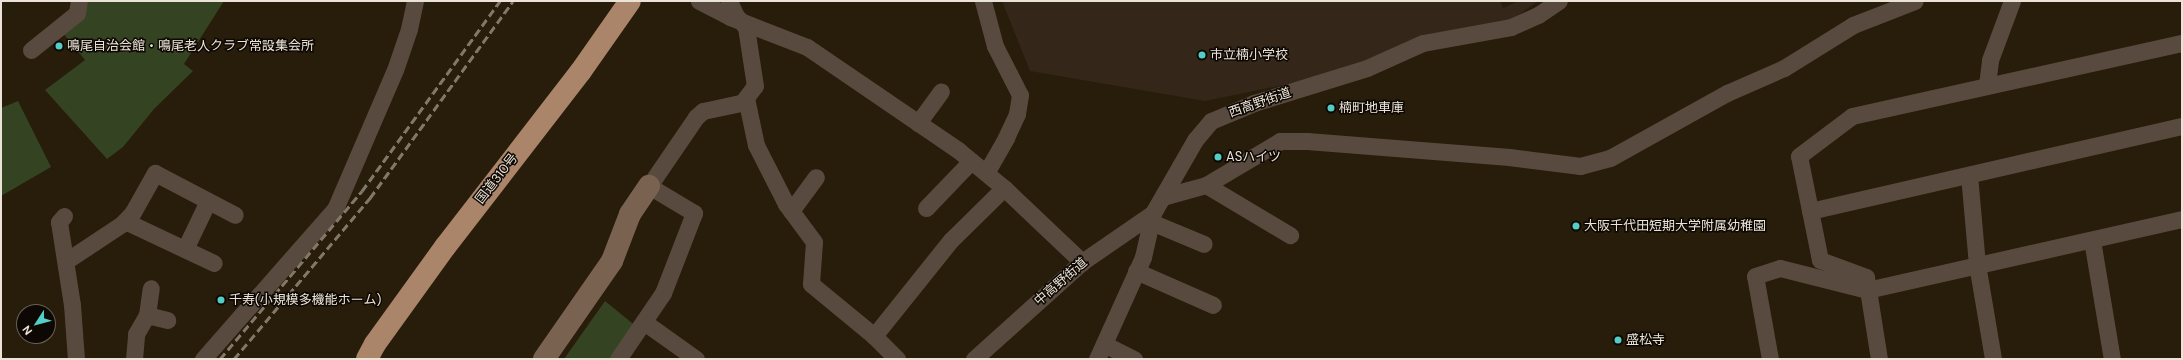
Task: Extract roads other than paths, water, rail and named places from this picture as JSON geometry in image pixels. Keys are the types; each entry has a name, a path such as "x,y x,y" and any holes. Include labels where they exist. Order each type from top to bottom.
{"highway":[{"name":"国道310号","path":"367,359 375,344 437,259 581,72 630,1"}],"street":[{"path":"31,50 77,13 79,1"},
{"path":"203,359 335,209 395,70 409,29 415,1"},
{"path":"699,1 740,20 807,47 918,123 986,172 1082,262"},
{"path":"544,359 612,261 630,214 696,117 703,111 742,103 755,86 746,27 729,1"},
{"path":"983,1 995,46 1020,95 1017,114 1009,132 986,172"},
{"name":"西高野街道","path":"1101,351 1143,257 1152,218 1166,196 1195,140 1211,121 1254,103 1367,68 1423,43 1511,27 1538,15 1559,1"},
{"path":"1166,196 1206,184 1280,142 1307,141 1494,156 1580,166 1610,158 1727,93 1784,68 1853,25 1915,1"},
{"path":"1986,85 1990,60 2012,1"},
{"path":"1878,359 1866,277 1820,260 1799,156 1852,116 1986,85 2182,43"},
{"path":"918,123 941,90"},
{"path":"746,98 756,145 791,211 814,242 811,284 874,336 895,358"},
{"path":"1810,211 2182,126"},
{"path":"926,208 971,161"},
{"path":"66,261 125,221 155,173 235,215"},
{"path":"1969,175 1977,264 1993,359"},
{"path":"791,211 816,177"},
{"path":"1206,184 1290,235"},
{"path":"618,359 663,293 694,213 649,186"},
{"path":"874,336 951,240 1004,188"},
{"path":"185,249 208,201"},
{"path":"64,216 59,222 66,261 76,359"},
{"path":"1152,218 1204,244"},
{"name":"中高野街道","path":"974,359 1082,262 1152,218"},
{"path":"1770,359 1755,276 1780,268 1867,290 2182,219"},
{"path":"125,221 214,263"},
{"path":"2092,240 2112,359"},
{"path":"1136,272 1213,305"},
{"path":"134,359 136,334 147,315 151,288"},
{"path":"147,315 166,320"},
{"path":"644,322 696,359"},
{"path":"1101,351 1134,359"}],"railway":[{"path":"220,359 362,191 500,1"},
{"path":"234,359 370,198 513,1"}],"place":[{"name":"鳴尾自治会館・鳴尾老人クラブ常設集会所","path":"59,46"},
{"name":"市立楠小学校","path":"1202,55"},
{"name":"楠町地車庫","path":"1331,108"},
{"name":"ASハイツ","path":"1218,157"},
{"name":"大阪千代田短期大学附属幼稚園","path":"1576,226"},
{"name":"千寿(小規模多機能ホーム)","path":"221,300"},
{"name":"盛松寺","path":"1618,340"}]}
